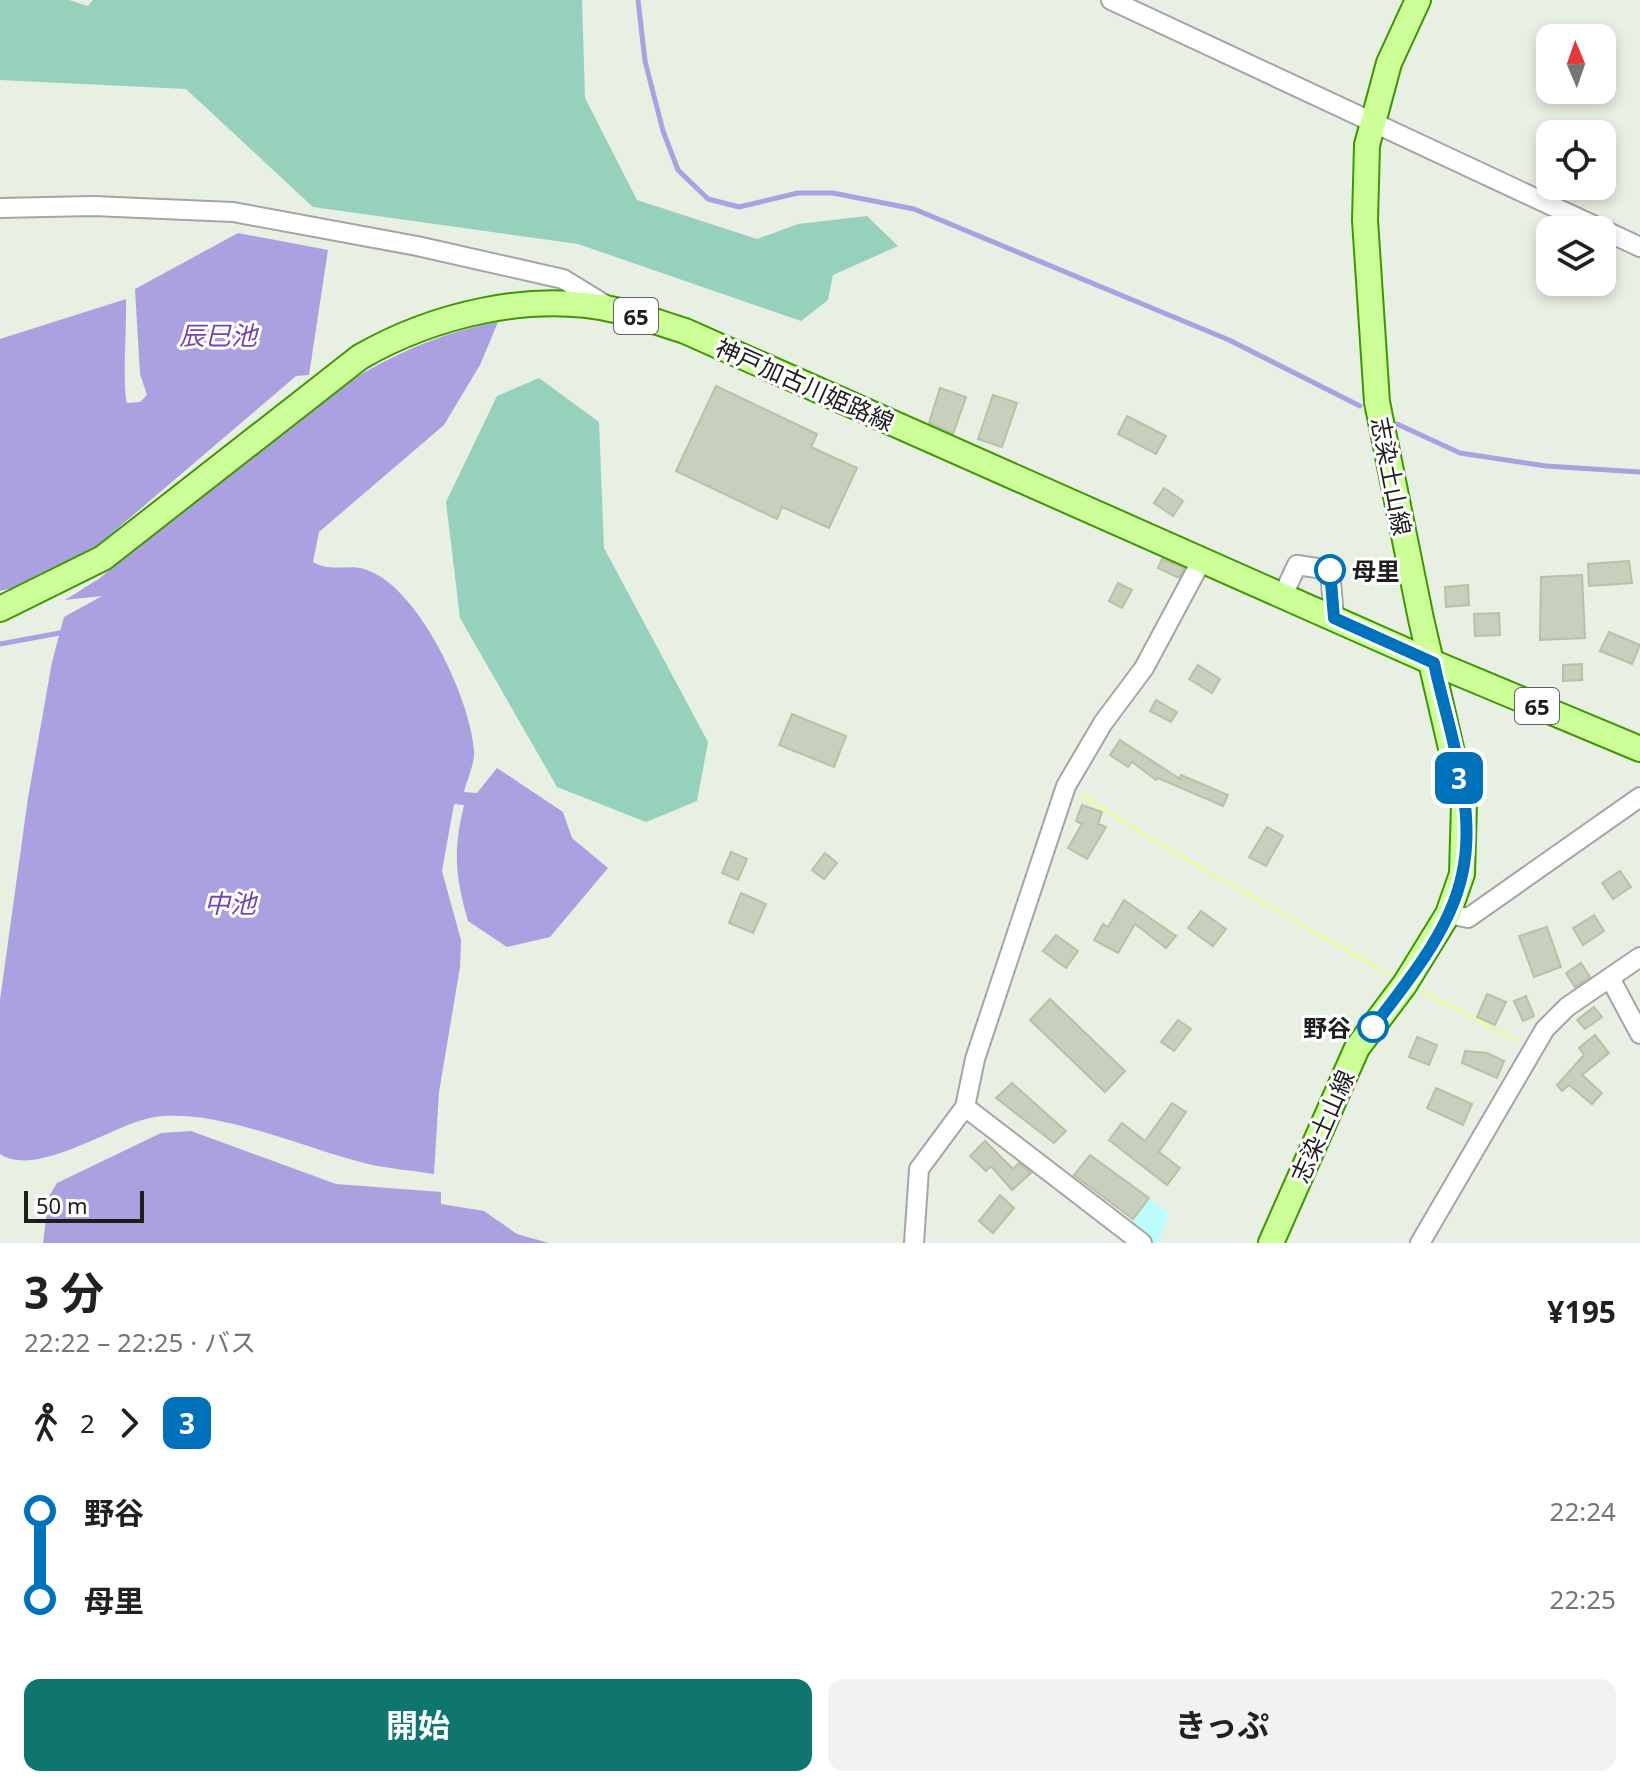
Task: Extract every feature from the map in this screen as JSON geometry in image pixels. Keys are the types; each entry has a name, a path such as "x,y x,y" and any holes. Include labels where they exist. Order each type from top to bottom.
{"main road":[{"name":"志染土山線","path":"1271,1243 1357,1048 1405,984 1448,914 1462,874 1464,804 1434,663 1421,619 1377,402 1365,220 1367,145 1372,123 1389,63 1418,0"},
{"name":"神戸加古川姫路線","path":"0,609 103,558 360,357 399,335 471,313 503,309 550,304 613,309 685,331 1434,663 1640,749"}],"street":[{"path":"1111,0 1640,247"},
{"path":"0,208 93,206 233,212 417,246 563,279 613,309"},
{"path":"914,1243 919,1169 965,1107 975,1059 1066,786 1103,723 1144,668 1203,558"},
{"path":"1283,595 1297,565 1330,570 1334,618"},
{"path":"1448,914 1468,918 1640,797"},
{"path":"1420,1243 1532,1048 1567,1007 1640,957"},
{"path":"1610,978 1640,1034"},
{"path":"965,1107 1142,1243"}],"path":[{"path":"1066,786 1149,838 1405,984 1532,1048"}],"green space":[{"path":"0,0 69,0 88,6 93,0 582,0 585,98 637,200 757,239 798,224 867,216 898,246 833,275 828,300 801,321 578,244 313,207 186,89 0,80"},
{"path":"539,378 599,422 604,548 708,742 697,801 646,822 557,787 460,618 446,502 497,396"}],"shaded area":[{"path":"1149,1198 1169,1213 1158,1243 1142,1243 1127,1232"}],"water":[{"name":"辰巳池","path":"238,233 328,250 309,375 296,376 90,552 22,586 0,591 0,339 126,299 127,403 140,402 147,395 140,374 135,289"},
{"name":"中池","path":"498,322 480,365 444,425 319,532 313,562 326,567 367,570 386,581 405,598 423,621 452,675 470,728 474,755 464,792 477,793 497,768 563,812 572,838 608,868 550,937 507,947 468,921 457,863 464,805 454,804 442,871 461,940 460,967 439,1092 434,1174 368,1164 233,1124 180,1116 138,1121 55,1155 34,1160 16,1160 0,1154 0,1000 28,798 52,662 64,617 102,596 65,600 100,578 294,420 356,378 423,344"},
{"path":"191,1131 336,1184 441,1192 441,1204 484,1211 517,1234 549,1243 43,1243 49,1196 57,1183 161,1133"}],"building":[{"path":"716,386 817,434 811,447 857,468 829,528 782,507 777,519 676,471"},
{"path":"940,388 966,397 953,434 929,423"},
{"path":"993,395 1017,403 1002,447 978,439"},
{"path":"1127,416 1166,436 1156,454 1118,434"},
{"path":"1164,488 1183,501 1173,516 1154,503"},
{"path":"1162,559 1184,568 1179,578 1158,568"},
{"path":"1629,561 1632,583 1589,586 1588,564"},
{"path":"1582,575 1585,638 1540,640 1541,577"},
{"path":"1118,583 1132,590 1122,608 1109,601"},
{"path":"1468,585 1469,605 1446,607 1445,587"},
{"path":"1499,613 1500,635 1475,636 1474,614"},
{"path":"1609,632 1640,645 1632,664 1600,651"},
{"path":"1582,664 1582,680 1563,681 1563,665"},
{"path":"1198,665 1220,679 1212,693 1189,679"},
{"path":"1156,700 1177,712 1171,722 1150,711"},
{"path":"792,714 846,736 834,767 779,745"},
{"path":"1120,740 1180,779 1181,775 1228,795 1223,806 1158,778 1156,780 1132,762 1128,767 1110,755"},
{"path":"1082,805 1102,812 1098,824 1106,827 1087,859 1068,848 1082,824 1076,821"},
{"path":"1267,827 1283,836 1266,866 1249,857"},
{"path":"731,852 747,859 738,880 722,873"},
{"path":"825,853 837,863 824,879 812,870"},
{"path":"1620,871 1631,887 1613,899 1602,883"},
{"path":"741,893 766,904 753,933 729,923"},
{"path":"1124,900 1176,936 1166,948 1135,924 1118,953 1094,940 1103,924 1108,927"},
{"path":"1201,911 1226,929 1213,946 1188,928"},
{"path":"1594,915 1604,931 1583,945 1573,928"},
{"path":"1547,927 1561,967 1534,977 1519,936"},
{"path":"1056,935 1078,951 1066,968 1043,951"},
{"path":"1581,963 1590,977 1575,987 1566,973"},
{"path":"1487,994 1506,1002 1495,1025 1477,1017"},
{"path":"1526,996 1534,1016 1523,1021 1514,1001"},
{"path":"1050,999 1125,1071 1105,1092 1030,1020"},
{"path":"1594,1007 1602,1017 1585,1029 1577,1020"},
{"path":"1178,1020 1191,1029 1174,1051 1161,1042"},
{"path":"1595,1035 1609,1053 1582,1075 1602,1093 1592,1104 1569,1085 1562,1091 1557,1085 1584,1055 1579,1048"},
{"path":"1417,1037 1437,1045 1429,1065 1409,1057"},
{"path":"1465,1051 1487,1053 1504,1061 1497,1078 1462,1063"},
{"path":"1012,1083 1066,1131 1054,1143 996,1098"},
{"path":"1436,1088 1472,1104 1463,1125 1427,1108"},
{"path":"1172,1103 1186,1112 1159,1152 1180,1168 1167,1185 1109,1140 1122,1123 1145,1141"},
{"path":"985,1141 1013,1169 1019,1163 1031,1173 1012,1190 991,1166 986,1171 970,1156"},
{"path":"1090,1155 1149,1198 1133,1219 1074,1175"},
{"path":"1000,1195 1014,1208 993,1233 979,1221"}],"waterway":[{"path":"638,0 645,61 663,131 678,170 708,199 739,207 798,193 833,193 914,209 1229,340 1360,406"},
{"path":"1397,424 1460,453 1546,466 1640,472"},
{"path":"0,644 65,632"}],"bus line":[{"name":"3","path":"1330,570 1334,618 1434,663 1464,804 1466,838 1462,874 1448,914 1405,984 1373,1027"}],"place":[{"name":"母里","path":"1330,570"},
{"name":"野谷","path":"1373,1027"}]}
